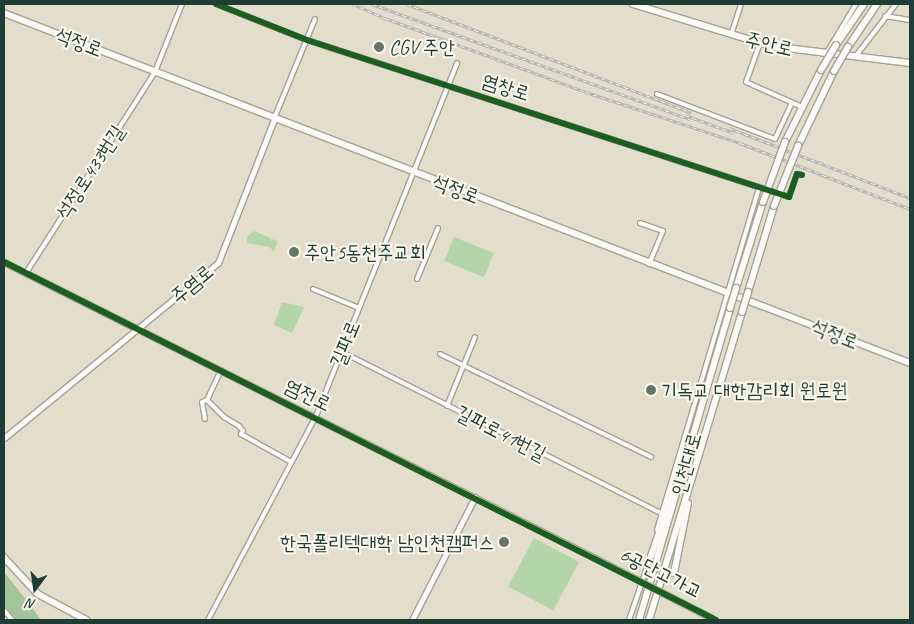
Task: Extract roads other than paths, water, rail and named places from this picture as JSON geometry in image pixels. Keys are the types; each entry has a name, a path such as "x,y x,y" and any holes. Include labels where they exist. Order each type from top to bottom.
{"highway":[{"path":"802,107 821,70 861,4"},
{"name":"인천대로","path":"649,620 774,206 798,146 834,71 871,12 879,4"},
{"name":"인천대로","path":"639,620 763,202 785,142 802,107"},
{"path":"651,556 687,460"},
{"path":"674,573 696,464"}],"main road":[{"name":"주안로","path":"633,4 760,43 826,54 910,64"},
{"name":"석정로","path":"4,13 649,264 910,363"},
{"path":"4,557 38,594 87,620"}],"street":[{"name":"석정로433번길","path":"26,273 155,72 182,4"},
{"name":"염창로","path":"216,4 307,40 789,197 797,174 802,176"},
{"path":"731,35 741,4"},
{"path":"826,54 861,4"},
{"path":"855,57 896,4"},
{"path":"885,16 910,20"},
{"name":"주염로","path":"4,438 218,263 274,118 315,19"},
{"path":"760,43 746,82 802,107"},
{"name":"길파로","path":"208,620 316,416 456,64"},
{"path":"657,94 775,139 792,103"},
{"path":"629,620 640,583 651,556 661,513 759,187"},
{"path":"640,222 663,231 649,264"},
{"path":"417,279 438,228"},
{"name":"염전로","path":"4,262 137,330 316,416 597,559"},
{"path":"313,289 359,308"},
{"path":"447,406 475,337"},
{"name":"길파로41번길","path":"342,352 661,513"},
{"path":"440,354 464,364 651,457"},
{"path":"205,419 202,402 207,400 221,370"},
{"path":"207,400 224,417 238,426 243,431 241,434 292,462"},
{"path":"412,620 475,498"},
{"name":"6공단고가교","path":"597,559 716,620"},
{"path":"4,610 12,620"}],"railway":[{"path":"353,4 385,18 586,92 740,143 910,209"},
{"path":"372,4 690,119"},
{"path":"407,4 692,113"},
{"path":"685,115 734,133"},
{"path":"729,128 910,198"}],"place":[{"name":"CGV 주안","path":"379,47"},
{"name":"주안5동천주교회","path":"294,252"},
{"name":"기독교 대한감리회 원로원","path":"651,390"},
{"name":"한국폴리텍대학 남인천캠퍼스","path":"504,542"}]}
